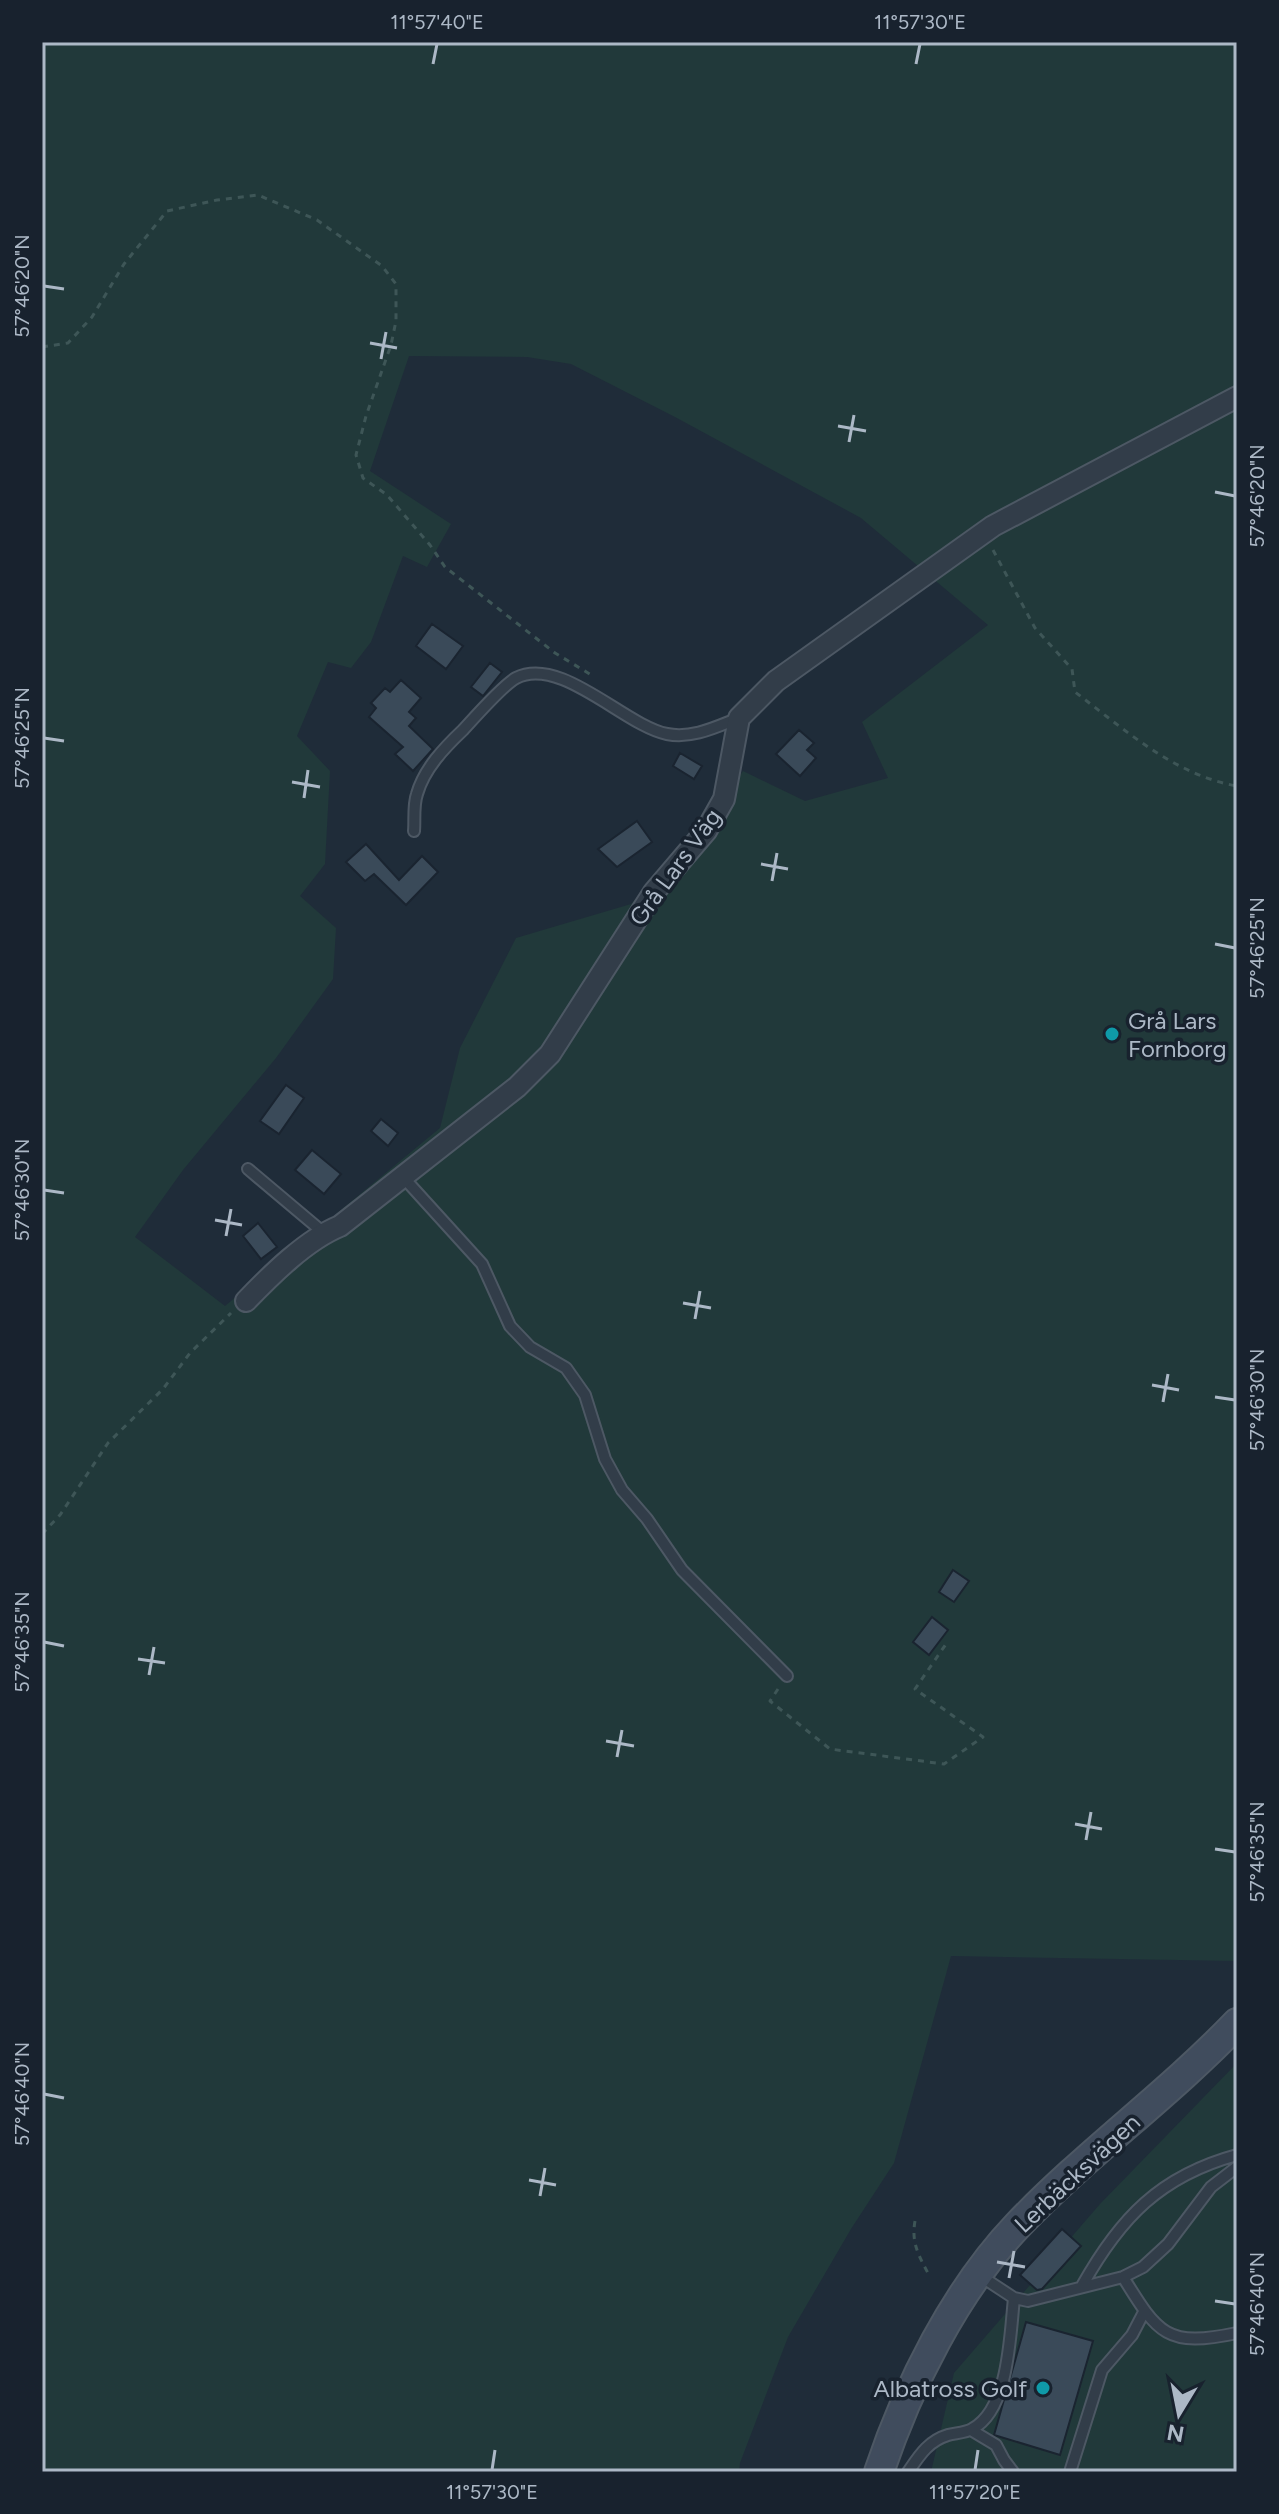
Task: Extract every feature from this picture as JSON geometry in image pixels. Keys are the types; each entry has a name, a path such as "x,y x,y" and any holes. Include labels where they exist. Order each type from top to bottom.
{"street":[{"path":"739,718 776,681 984,532 1237,397"},
{"name":"Grå Lars Väg","path":"246,1301 266,1280 324,1233 340,1226 517,1087 550,1054 654,892 706,831 724,799 739,718"},
{"name":"Lerbäcksvägen","path":"879,2472 909,2393 978,2274 1017,2226 1105,2143 1187,2073 1237,2023"}],"lane":[{"path":"414,831 416,796 426,773 445,748 516,678 538,674 558,678 652,730 667,734 703,732 739,718"},
{"path":"248,1169 324,1233"},
{"path":"403,1177 482,1264 510,1326 530,1347 566,1368 585,1395 605,1459 616,1480 682,1570 787,1676"},
{"path":"1082,2286 1120,2227 1159,2190 1182,2176 1237,2155"},
{"path":"978,2274 1014,2298 1028,2301 1123,2277 1153,2259 1211,2187 1237,2167"},
{"path":"1123,2277 1144,2312 1160,2329 1172,2336 1186,2339 1237,2333"},
{"path":"908,2472 934,2439 971,2430 986,2418 997,2400 1008,2356 1014,2298"},
{"path":"1070,2472 1102,2370 1132,2335 1144,2312"},
{"path":"971,2430 996,2445 1013,2472"}],"path":[{"path":"42,347 68,343 92,317 124,264 167,211 258,195 317,220 382,266 396,284 396,321 391,345 356,455 363,478 396,504 445,567 555,653 594,677"},
{"path":"984,532 1035,628 1072,669 1075,692 1150,750 1215,782 1237,786"},
{"path":"42,1534 60,1515 108,1443 163,1389 190,1353 224,1318 246,1301"},
{"path":"787,1676 770,1701 830,1749 944,1764 983,1737 915,1689 946,1644"},
{"path":"915,2221 912,2235 929,2275"}],"green space":[{"path":"42,42 1237,42 1237,1961 951,1956 894,2163 788,2337 739,2472 42,2472","holes":["409,356 527,357 571,364 861,518 988,625 862,722 888,778 805,801 743,771 709,817 631,904 516,938 460,1048 440,1128 225,1306 135,1237 183,1170 276,1058 333,979 336,928 300,896 325,864 330,771 297,736 328,662 351,668 371,642 403,556 427,567 451,524 370,471"]},
{"path":"1237,2063 1237,2472 931,2472 954,2373 1100,2204"}],"building":[{"path":"432,624 463,646 446,669 416,646"},
{"path":"490,663 502,672 483,696 471,687"},
{"path":"401,680 421,698 409,712 416,718 409,726 433,749 413,771 395,754 403,747 369,717 376,708 371,703 385,688 390,692"},
{"path":"799,730 814,743 807,750 816,758 800,776 776,754"},
{"path":"680,753 702,766 694,779 673,766"},
{"path":"637,821 652,842 617,867 598,849"},
{"path":"366,844 399,880 422,856 438,872 406,905 374,874 365,881 346,862"},
{"path":"286,1085 304,1098 279,1134 260,1121"},
{"path":"381,1119 398,1133 388,1146 371,1131"},
{"path":"312,1150 341,1174 324,1194 295,1170"},
{"path":"258,1223 277,1247 261,1259 243,1236"},
{"path":"953,1570 969,1581 954,1602 939,1592"},
{"path":"932,1617 948,1630 929,1655 913,1642"},
{"path":"1062,2229 1081,2246 1042,2289 1037,2290 1020,2275"},
{"name":"Albatross Golf","path":"1026,2322 1093,2341 1060,2455 994,2435"}],"place":[{"name":"Grå Lars Fornborg","path":"1112,1034"},
{"name":"Albatross Golf","path":"1043,2388"}]}
